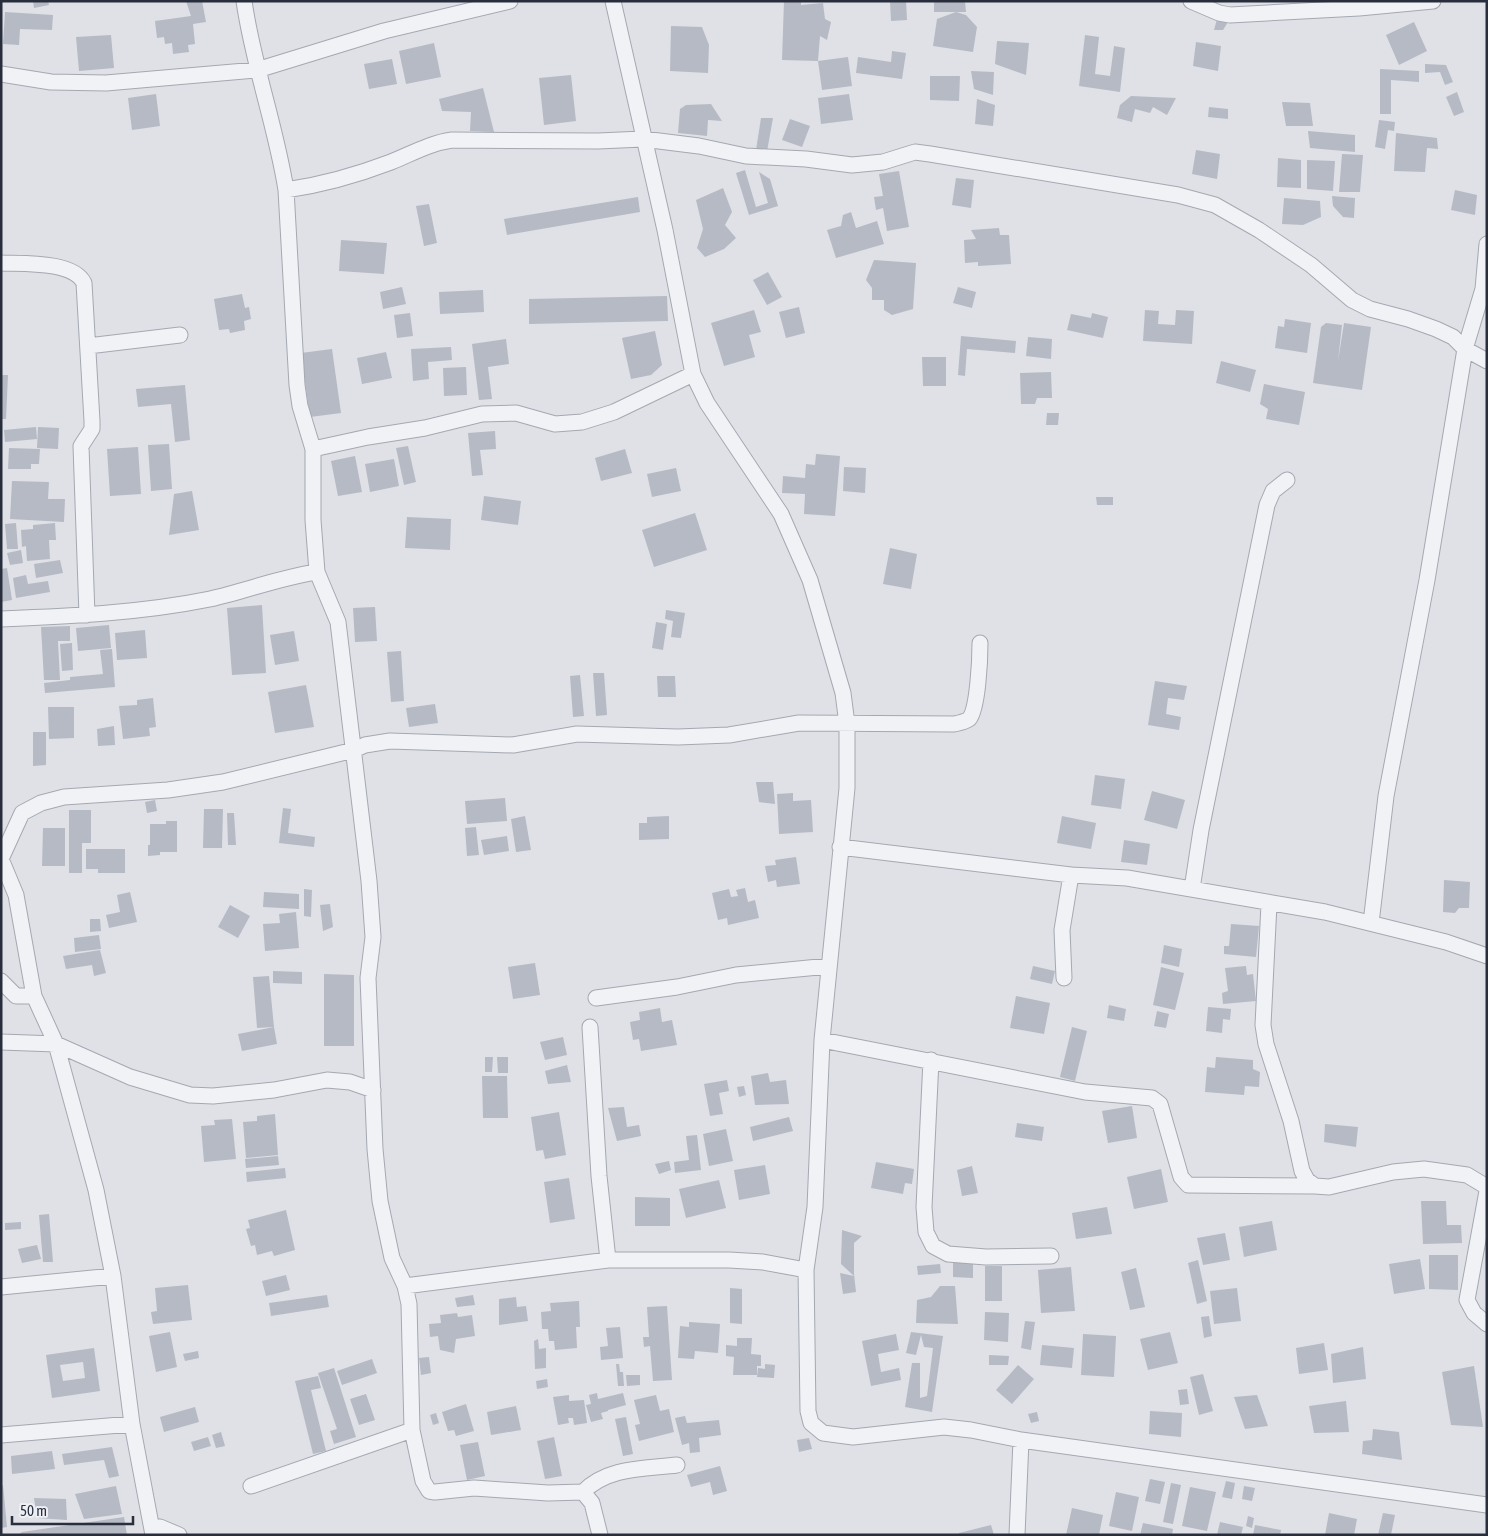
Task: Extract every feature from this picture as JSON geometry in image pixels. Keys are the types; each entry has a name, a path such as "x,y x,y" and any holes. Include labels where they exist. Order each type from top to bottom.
{"street":[{"path":"244,1 257,70 282,163 286,190 297,385 300,406 313,449 313,520 317,572 338,622 354,750 373,937 368,978 372,1090 380,1201 392,1258 404,1286 409,1304 412,1430 423,1481 429,1491 435,1492 474,1488 583,1492 595,1480 614,1473 677,1465"},
{"path":"1,74 51,82 106,83 257,70 384,31 510,1"},
{"path":"613,1 664,230 693,374 707,402 780,514 806,572 839,677 847,724 847,788 822,1040 815,1207 806,1270 808,1412 811,1423 823,1433 853,1437 944,1426 1021,1440 1487,1505"},
{"path":"1192,1 1219,13 1230,15 1359,8 1433,1"},
{"path":"286,190 342,178 390,163 436,142 452,140 598,141 643,139 715,149 746,156 806,159 852,165 883,162 915,152 1178,195 1215,205 1259,230 1311,265 1352,300 1370,310 1408,318 1436,329 1453,337 1465,349 1487,361"},
{"path":"1371,923 1386,796 1427,580 1465,349 1483,289 1487,244"},
{"path":"1,262 62,267 79,276 86,292 92,427 81,446 87,615"},
{"path":"88,346 180,335"},
{"path":"313,449 368,437 425,428 482,414 516,414 555,424 582,422 614,412 693,374"},
{"path":"1192,890 1201,830 1267,505 1273,491 1287,480"},
{"path":"1,619 87,615 150,609 210,598 287,577 317,572"},
{"path":"179,1535 160,1527 152,1531 132,1424 113,1276 96,1190 56,1044 34,996 16,895 1,859 22,813 41,802 64,796 168,790 223,782 354,750 365,745 390,741 513,745 577,734 678,737 729,735 799,723 954,724 963,722 972,713 978,678 980,643"},
{"path":"840,847 1071,875 1127,878 1269,904 1325,912 1446,942 1487,956"},
{"path":"1064,978 1062,930 1071,875"},
{"path":"1269,904 1263,1025 1266,1044 1289,1112 1302,1171 1307,1180 1315,1186"},
{"path":"596,998 677,987 736,974 829,966"},
{"path":"1,980 16,996 34,996"},
{"path":"590,1027 599,1176 608,1260"},
{"path":"822,1040 1086,1092 1143,1097 1158,1101 1181,1178 1188,1185 1329,1187 1393,1172 1424,1169 1467,1175 1487,1189 1467,1300 1474,1313 1487,1324"},
{"path":"1,1042 56,1044 130,1077 190,1095 213,1096 274,1090 327,1080 350,1082 372,1090"},
{"path":"930,1060 924,1207 926,1232 932,1246 948,1254 986,1257 1052,1256"},
{"path":"404,1286 608,1260 728,1260 763,1262 806,1270"},
{"path":"1,1287 113,1276"},
{"path":"1,1435 132,1424"},
{"path":"251,1486 412,1430"},
{"path":"1017,1535 1021,1440"},
{"path":"583,1492 592,1503 600,1535"}],"building":[{"path":"33,1 48,1 49,5 34,8"},
{"path":"186,1 202,1 206,22 193,24 195,44 188,45 189,52 173,54 172,43 165,44 164,37 157,38 155,21 191,16"},
{"path":"784,1 801,1 801,5 823,3 825,19 831,22 827,40 820,36 818,61 782,60"},
{"path":"890,1 906,1 907,20 891,21"},
{"path":"934,1 965,1 966,12 934,12"},
{"path":"5,12 53,15 52,30 20,29 19,45 3,44"},
{"path":"956,12 966,15 977,27 973,52 933,46 937,19"},
{"path":"1217,19 1228,22 1223,30 1214,30"},
{"path":"1414,22 1427,51 1399,65 1386,35"},
{"path":"671,26 702,27 709,45 708,73 670,71"},
{"path":"111,35 114,68 79,71 76,37"},
{"path":"1085,35 1099,37 1095,74 1110,76 1114,46 1125,48 1120,92 1079,86"},
{"path":"997,41 1029,43 1026,75 995,64"},
{"path":"1196,42 1221,46 1218,71 1193,66"},
{"path":"434,43 441,77 406,84 399,51"},
{"path":"892,51 906,53 902,79 856,73 858,57 891,62"},
{"path":"848,57 852,86 822,90 818,61"},
{"path":"392,59 397,84 369,89 364,64"},
{"path":"1425,64 1446,65 1453,82 1445,85 1440,72 1425,73"},
{"path":"1380,69 1419,71 1419,82 1391,80 1391,114 1380,114"},
{"path":"971,71 994,72 993,95 974,89"},
{"path":"571,75 576,121 544,125 539,78"},
{"path":"930,76 960,76 959,101 930,100"},
{"path":"483,88 494,132 470,131 471,112 442,111 439,99"},
{"path":"1457,92 1464,112 1454,116 1446,97"},
{"path":"156,94 160,126 132,130 128,98"},
{"path":"849,94 853,120 821,124 818,98"},
{"path":"1131,96 1176,98 1167,115 1153,107 1150,113 1135,109 1132,122 1117,118 1120,105"},
{"path":"977,99 995,105 993,126 975,124"},
{"path":"1282,102 1310,103 1313,126 1286,126"},
{"path":"711,104 722,121 708,120 707,136 678,133 680,109 686,105"},
{"path":"1209,107 1228,109 1228,119 1208,117"},
{"path":"761,118 773,118 766,157 756,150"},
{"path":"790,119 810,126 802,147 782,140"},
{"path":"1379,120 1395,122 1394,131 1388,130 1385,149 1375,147"},
{"path":"1308,131 1355,135 1355,152 1310,148"},
{"path":"1396,133 1437,138 1438,149 1427,148 1425,172 1394,171"},
{"path":"1196,150 1220,154 1217,179 1192,174"},
{"path":"1342,154 1363,155 1360,192 1339,192"},
{"path":"1278,158 1301,160 1301,188 1277,187"},
{"path":"1307,160 1335,161 1333,191 1307,189"},
{"path":"745,170 756,207 768,203 759,172 770,179 778,206 749,215 736,173"},
{"path":"899,171 909,227 887,231 883,208 876,210 874,197 883,196 879,174"},
{"path":"956,178 974,180 971,208 952,205"},
{"path":"723,188 732,212 725,225 736,238 724,249 705,257 697,248 703,229 696,200"},
{"path":"1455,190 1477,195 1475,215 1451,210"},
{"path":"1332,196 1355,198 1354,218 1343,217 1333,206"},
{"path":"638,197 640,212 507,235 504,219"},
{"path":"1284,198 1320,201 1321,217 1303,225 1282,224"},
{"path":"429,204 437,243 424,246 416,206"},
{"path":"851,212 856,228 877,221 884,244 836,258 827,230 841,226 843,215"},
{"path":"999,228 1000,235 1009,235 1011,264 978,266 978,262 965,263 964,240 976,239 971,230"},
{"path":"341,240 387,243 384,274 339,271"},
{"path":"874,260 916,263 913,309 892,315 884,310 884,300 872,300 872,288 866,280"},
{"path":"768,272 782,297 767,305 753,280"},
{"path":"402,287 406,304 383,309 380,292"},
{"path":"958,287 976,292 972,308 953,303"},
{"path":"483,290 484,312 440,314 439,292"},
{"path":"242,294 245,308 249,307 251,319 244,321 245,330 230,333 229,329 219,330 214,299"},
{"path":"667,296 668,321 529,324 529,299"},
{"path":"799,307 805,333 786,338 779,312"},
{"path":"754,310 761,332 749,335 755,357 724,366 711,323"},
{"path":"1145,310 1159,311 1158,324 1175,325 1176,310 1194,311 1192,344 1143,341"},
{"path":"410,313 413,336 397,338 394,315"},
{"path":"1092,313 1108,317 1103,338 1067,330 1071,314 1091,318"},
{"path":"1285,319 1311,323 1307,353 1275,348 1278,326 1284,327"},
{"path":"1326,323 1342,325 1338,361 1344,323 1371,327 1362,390 1313,383 1321,327"},
{"path":"655,331 662,365 651,375 631,379 622,338"},
{"path":"961,336 1016,341 1015,353 967,349 965,376 958,375"},
{"path":"1028,337 1052,339 1051,359 1026,356"},
{"path":"506,339 509,364 488,367 492,399 479,400 472,344"},
{"path":"451,347 452,360 428,362 429,379 413,381 411,349"},
{"path":"332,349 341,413 310,417 301,353"},
{"path":"386,352 392,378 362,384 357,358"},
{"path":"922,357 946,357 946,386 923,386"},
{"path":"1221,361 1256,370 1250,392 1216,383"},
{"path":"466,367 467,395 444,396 443,368"},
{"path":"1051,372 1052,398 1037,398 1035,404 1021,404 1020,373"},
{"path":"1,375 8,375 6,419 1,419"},
{"path":"1264,384 1305,392 1299,425 1266,419 1268,409 1260,404"},
{"path":"185,385 190,440 175,442 171,404 138,407 136,389"},
{"path":"1047,413 1059,413 1058,425 1046,425"},
{"path":"36,427 37,439 5,442 4,430"},
{"path":"38,427 59,428 58,449 37,448"},
{"path":"495,431 496,449 480,450 483,475 472,476 468,433"},
{"path":"169,444 172,489 151,491 148,445"},
{"path":"408,446 416,482 404,485 396,448"},
{"path":"138,447 141,494 110,496 107,449"},
{"path":"9,448 40,449 39,464 31,464 31,469 8,469"},
{"path":"625,449 632,473 601,481 595,458"},
{"path":"816,454 840,456 835,516 804,514 805,494 782,493 783,476 805,478 806,464 815,465"},
{"path":"355,456 362,492 338,496 331,461"},
{"path":"394,459 399,486 370,492 365,464"},
{"path":"844,467 866,468 865,493 843,491"},
{"path":"676,468 681,491 652,497 647,474"},
{"path":"12,481 49,482 48,499 65,499 64,522 10,519"},
{"path":"192,491 199,530 169,535 174,494"},
{"path":"484,496 521,501 518,525 481,520"},
{"path":"1096,497 1113,497 1113,505 1097,505"},
{"path":"695,513 707,550 654,567 642,530"},
{"path":"407,517 451,519 450,550 405,548"},
{"path":"16,523 18,549 7,549 5,524"},
{"path":"55,523 56,540 49,540 50,559 27,561 26,546 22,547 21,530 33,529 33,525"},
{"path":"890,548 917,554 911,589 883,584"},
{"path":"21,550 23,563 10,565 7,553"},
{"path":"60,560 63,573 36,578 34,564"},
{"path":"7,568 12,600 1,602 1,569"},
{"path":"26,575 28,584 48,581 50,592 16,598 13,578"},
{"path":"262,605 266,673 232,675 227,608"},
{"path":"375,607 377,641 355,642 353,608"},
{"path":"666,610 685,613 681,638 671,637 673,621 665,619"},
{"path":"656,622 667,624 663,650 652,648"},
{"path":"109,625 111,648 78,651 76,628"},
{"path":"70,626 70,641 58,641 60,680 44,680 41,627"},
{"path":"145,630 147,658 117,660 115,633"},
{"path":"294,631 299,661 275,665 270,635"},
{"path":"72,643 73,670 62,671 60,644"},
{"path":"112,649 115,687 45,693 44,683 70,680 70,677 103,674 100,650"},
{"path":"401,651 404,701 391,702 387,652"},
{"path":"593,673 604,673 607,715 596,716"},
{"path":"580,675 584,716 573,717 570,676"},
{"path":"657,676 675,676 676,697 658,697"},
{"path":"1155,681 1187,686 1184,700 1168,698 1166,714 1181,717 1179,730 1148,725"},
{"path":"306,685 314,727 275,733 268,692"},
{"path":"153,698 156,727 149,728 150,736 123,739 119,706 137,705 137,700"},
{"path":"435,704 438,723 409,727 406,708"},
{"path":"48,707 74,707 74,738 49,739"},
{"path":"114,726 115,745 98,746 97,729"},
{"path":"33,732 46,732 46,765 33,766"},
{"path":"1095,775 1125,779 1121,809 1091,805"},
{"path":"756,782 773,782 775,804 759,802"},
{"path":"1152,791 1185,800 1177,829 1144,820"},
{"path":"793,793 793,801 811,800 813,832 779,834 777,794"},
{"path":"505,798 507,821 467,824 465,801"},
{"path":"155,800 157,811 147,813 145,802"},
{"path":"283,808 291,809 288,833 315,837 314,847 279,843"},
{"path":"204,809 223,809 222,848 203,848"},
{"path":"69,810 91,810 91,843 82,843 82,873 69,873"},
{"path":"227,813 234,813 236,845 228,845"},
{"path":"525,816 531,850 516,852 511,819"},
{"path":"669,816 669,839 639,840 639,823 647,823 647,817"},
{"path":"1062,816 1096,823 1091,849 1057,843"},
{"path":"166,821 177,821 177,852 160,852 160,855 148,856 150,824 166,824"},
{"path":"476,827 479,855 467,856 465,828"},
{"path":"43,828 65,828 65,866 42,866"},
{"path":"507,836 509,851 484,855 481,840"},
{"path":"1124,840 1150,844 1147,865 1121,862"},
{"path":"86,849 125,849 125,873 98,873 98,869 86,869"},
{"path":"796,857 800,884 777,887 776,880 768,882 765,866 776,865 775,860"},
{"path":"1444,880 1470,882 1469,908 1459,908 1455,913 1443,912"},
{"path":"745,888 748,902 755,900 759,918 728,925 727,918 718,920 712,893 729,889 731,897 738,896 736,890"},
{"path":"304,889 312,890 311,917 304,916"},
{"path":"130,892 137,922 109,928 106,915 120,912 117,895"},
{"path":"264,892 299,894 299,909 263,907"},
{"path":"330,904 333,927 323,931 320,905"},
{"path":"230,905 250,916 238,938 218,927"},
{"path":"296,912 299,948 265,951 263,924 280,923 279,914"},
{"path":"90,919 100,919 101,931 90,932"},
{"path":"1231,924 1259,926 1256,957 1224,954 1224,946 1229,946"},
{"path":"99,935 101,949 75,952 74,938"},
{"path":"1164,945 1182,949 1179,967 1161,963"},
{"path":"100,950 106,973 94,976 92,965 66,969 63,956"},
{"path":"535,963 540,995 513,999 508,967"},
{"path":"1033,966 1055,971 1052,984 1030,979"},
{"path":"1246,966 1247,975 1253,974 1256,1001 1223,1004 1222,993 1228,991 1225,968"},
{"path":"1161,967 1184,973 1175,1010 1153,1005"},
{"path":"273,971 302,972 302,984 273,983"},
{"path":"324,974 354,975 354,1046 324,1046"},
{"path":"269,976 274,1027 257,1028 253,977"},
{"path":"1016,996 1050,1003 1044,1034 1010,1028"},
{"path":"1109,1005 1126,1009 1124,1021 1107,1018"},
{"path":"1208,1007 1231,1009 1230,1020 1223,1019 1222,1033 1206,1031"},
{"path":"660,1008 662,1022 672,1020 677,1045 641,1051 639,1039 633,1040 630,1022 640,1020 639,1012"},
{"path":"1157,1011 1169,1014 1166,1028 1154,1026"},
{"path":"274,1027 277,1044 242,1051 238,1034"},
{"path":"1072,1027 1087,1031 1075,1081 1060,1077"},
{"path":"563,1037 567,1055 545,1060 540,1042"},
{"path":"485,1057 493,1057 492,1072 485,1072"},
{"path":"497,1057 508,1057 508,1073 498,1073"},
{"path":"1216,1057 1253,1060 1253,1069 1260,1072 1259,1087 1245,1086 1244,1095 1205,1092 1207,1067 1215,1068"},
{"path":"567,1065 571,1082 548,1084 545,1071"},
{"path":"768,1073 770,1082 786,1080 789,1104 755,1105 751,1076"},
{"path":"482,1076 507,1076 508,1118 483,1118"},
{"path":"727,1080 729,1091 719,1093 723,1114 710,1116 704,1084"},
{"path":"744,1086 746,1095 739,1097 737,1087"},
{"path":"1132,1106 1137,1138 1108,1143 1102,1111"},
{"path":"624,1107 627,1127 639,1125 641,1136 617,1141 608,1108"},
{"path":"559,1112 566,1155 545,1159 543,1150 536,1151 531,1117"},
{"path":"275,1114 278,1155 246,1158 243,1122 257,1121 257,1116"},
{"path":"789,1117 793,1131 753,1141 750,1127"},
{"path":"232,1119 236,1159 204,1162 201,1126 215,1125 214,1120"},
{"path":"1017,1123 1044,1127 1042,1141 1015,1137"},
{"path":"1325,1124 1358,1127 1356,1147 1324,1142"},
{"path":"726,1129 733,1161 709,1166 703,1134"},
{"path":"697,1135 701,1170 675,1173 674,1162 689,1160 686,1136"},
{"path":"278,1156 279,1165 246,1168 245,1159"},
{"path":"669,1161 671,1170 659,1174 655,1164"},
{"path":"876,1162 914,1169 912,1184 905,1183 903,1194 871,1188"},
{"path":"765,1165 770,1194 739,1200 734,1170"},
{"path":"972,1166 978,1193 962,1196 957,1170"},
{"path":"285,1168 286,1178 247,1182 246,1172"},
{"path":"1161,1169 1168,1202 1134,1209 1127,1177"},
{"path":"569,1178 575,1219 550,1223 544,1182"},
{"path":"719,1180 726,1208 686,1218 679,1189"},
{"path":"635,1197 670,1198 670,1226 635,1226"},
{"path":"1421,1201 1446,1201 1447,1225 1461,1225 1462,1243 1423,1244"},
{"path":"1107,1207 1112,1234 1076,1239 1072,1213"},
{"path":"286,1210 295,1250 274,1256 272,1251 257,1255 255,1245 251,1246 246,1229 250,1228 248,1220"},
{"path":"49,1214 53,1262 43,1262 39,1215"},
{"path":"1272,1221 1277,1250 1244,1257 1239,1227"},
{"path":"21,1222 21,1229 5,1230 5,1223"},
{"path":"842,1230 862,1236 854,1243 856,1292 843,1294 840,1273 854,1276 841,1264"},
{"path":"1225,1233 1230,1260 1203,1265 1197,1238"},
{"path":"37,1245 41,1259 22,1263 18,1249"},
{"path":"1429,1255 1458,1255 1458,1290 1429,1289"},
{"path":"1420,1259 1425,1289 1394,1294 1389,1264"},
{"path":"1198,1260 1207,1301 1197,1304 1188,1263"},
{"path":"953,1261 973,1261 973,1278 953,1277"},
{"path":"940,1264 941,1273 918,1275 917,1266"},
{"path":"985,1266 1002,1266 1002,1301 985,1301"},
{"path":"1071,1267 1075,1311 1041,1313 1038,1270"},
{"path":"1136,1268 1145,1307 1130,1310 1121,1272"},
{"path":"286,1275 290,1290 266,1296 262,1281"},
{"path":"188,1285 192,1320 153,1324 151,1312 157,1311 155,1288"},
{"path":"940,1286 955,1286 958,1324 916,1323 917,1300 931,1297"},
{"path":"730,1288 742,1289 742,1324 730,1323"},
{"path":"1237,1288 1241,1321 1214,1324 1210,1291"},
{"path":"327,1295 329,1307 271,1316 269,1303"},
{"path":"473,1295 475,1305 457,1307 455,1298"},
{"path":"516,1297 517,1307 526,1306 528,1321 499,1325 499,1299"},
{"path":"579,1301 580,1327 576,1327 577,1348 555,1350 554,1341 549,1341 548,1329 542,1329 541,1312 551,1311 550,1303"},
{"path":"667,1306 672,1380 653,1381 650,1346 644,1347 643,1337 649,1337 647,1307"},
{"path":"985,1312 1009,1313 1008,1342 984,1340"},
{"path":"457,1313 458,1317 472,1315 475,1336 456,1339 454,1353 440,1350 438,1336 430,1337 429,1324 441,1323 440,1315"},
{"path":"1209,1316 1212,1336 1204,1338 1201,1317"},
{"path":"1025,1321 1035,1322 1031,1350 1021,1348"},
{"path":"689,1322 720,1324 718,1353 695,1351 694,1359 678,1358 680,1326 689,1327"},
{"path":"620,1327 623,1358 601,1360 600,1347 608,1346 606,1328"},
{"path":"170,1332 177,1367 156,1372 149,1336"},
{"path":"911,1332 943,1336 932,1412 905,1407 912,1363 920,1363 920,1398 927,1396 933,1348 924,1347 921,1335 916,1355 906,1353"},
{"path":"1170,1332 1178,1363 1148,1370 1140,1339"},
{"path":"896,1334 899,1350 878,1354 881,1372 899,1368 901,1380 871,1386 862,1341"},
{"path":"1083,1334 1116,1336 1114,1377 1081,1375"},
{"path":"737,1338 752,1338 751,1354 761,1355 761,1366 757,1366 757,1375 733,1375 734,1357 726,1356 726,1345 737,1346"},
{"path":"538,1339 539,1349 546,1348 546,1368 535,1369 534,1341"},
{"path":"1324,1343 1328,1370 1299,1374 1296,1348"},
{"path":"1042,1345 1074,1348 1072,1368 1040,1365"},
{"path":"1363,1347 1366,1379 1333,1383 1331,1354"},
{"path":"94,1348 100,1391 52,1398 46,1355","holes":["83,1362 85,1378 63,1381 60,1365"]},
{"path":"198,1351 199,1358 185,1361 183,1354"},
{"path":"989,1355 1009,1356 1008,1365 989,1365"},
{"path":"429,1357 431,1373 421,1375 419,1358"},
{"path":"372,1359 377,1373 342,1385 337,1371"},
{"path":"616,1364 619,1364 620,1372 623,1372 624,1386 618,1386"},
{"path":"765,1364 775,1365 774,1378 757,1377 758,1368 765,1369"},
{"path":"1018,1365 1034,1379 1012,1404 996,1390"},
{"path":"1474,1366 1483,1427 1451,1425 1442,1372"},
{"path":"334,1368 356,1437 334,1444 330,1431 337,1429 318,1373"},
{"path":"1203,1374 1213,1411 1199,1415 1190,1377"},
{"path":"626,1375 640,1375 640,1385 627,1386"},
{"path":"318,1376 321,1388 311,1390 326,1451 313,1454 295,1381"},
{"path":"547,1379 548,1387 537,1389 536,1381"},
{"path":"1187,1389 1189,1404 1180,1405 1178,1390"},
{"path":"597,1393 598,1399 623,1393 626,1405 601,1413 603,1419 591,1422 586,1405 591,1404 589,1395"},
{"path":"366,1394 375,1420 359,1425 350,1399"},
{"path":"569,1395 569,1401 584,1400 587,1423 574,1425 573,1418 568,1418 569,1423 558,1425 553,1397"},
{"path":"656,1395 660,1411 669,1409 674,1432 639,1441 635,1425 640,1424 634,1400"},
{"path":"1257,1395 1268,1426 1245,1429 1234,1397"},
{"path":"1346,1401 1349,1432 1314,1433 1309,1406"},
{"path":"466,1404 474,1431 456,1436 454,1430 448,1431 442,1412"},
{"path":"516,1406 521,1430 491,1435 487,1412"},
{"path":"195,1407 199,1422 164,1432 160,1417"},
{"path":"1150,1411 1182,1413 1181,1437 1149,1434"},
{"path":"1037,1412 1039,1421 1031,1423 1028,1414"},
{"path":"436,1413 439,1423 433,1425 430,1415"},
{"path":"685,1416 687,1423 719,1420 721,1435 699,1438 700,1452 690,1453 689,1443 682,1445 675,1418"},
{"path":"626,1417 633,1454 623,1456 615,1419"},
{"path":"1373,1429 1399,1432 1402,1460 1362,1454 1363,1441 1372,1440"},
{"path":"221,1432 225,1446 216,1448 212,1435"},
{"path":"208,1437 211,1446 194,1451 191,1442"},
{"path":"554,1437 562,1476 545,1479 537,1441"},
{"path":"809,1438 812,1449 799,1452 797,1440"},
{"path":"478,1442 485,1476 467,1480 460,1445"},
{"path":"112,1447 119,1476 109,1478 104,1460 64,1465 62,1454"},
{"path":"52,1451 55,1469 12,1474 11,1456"},
{"path":"720,1466 727,1491 713,1495 710,1482 691,1487 687,1475"},
{"path":"1150,1479 1165,1482 1160,1504 1145,1501"},
{"path":"1226,1481 1235,1483 1232,1499 1222,1497"},
{"path":"1171,1483 1181,1485 1173,1524 1163,1522"},
{"path":"3,1485 7,1527 1,1528 1,1486"},
{"path":"116,1486 122,1514 84,1519 75,1494"},
{"path":"1244,1486 1255,1488 1252,1501 1242,1499"},
{"path":"1190,1487 1216,1492 1207,1531 1182,1526"},
{"path":"1116,1492 1139,1497 1132,1531 1109,1526"},
{"path":"34,1498 66,1499 67,1520 37,1518"},
{"path":"1072,1508 1103,1515 1099,1535 1066,1535"},
{"path":"1329,1513 1357,1519 1354,1535 1325,1535"},
{"path":"1383,1513 1395,1515 1391,1535 1378,1535"},
{"path":"1248,1516 1254,1518 1252,1528 1246,1526"},
{"path":"124,1517 127,1535 18,1535 22,1532"},
{"path":"1220,1522 1243,1527 1241,1535 1217,1535"},
{"path":"1143,1523 1173,1529 1172,1535 1140,1535"},
{"path":"991,1525 994,1535 959,1535 959,1533"},
{"path":"1255,1525 1281,1530 1280,1535 1253,1535"}]}
